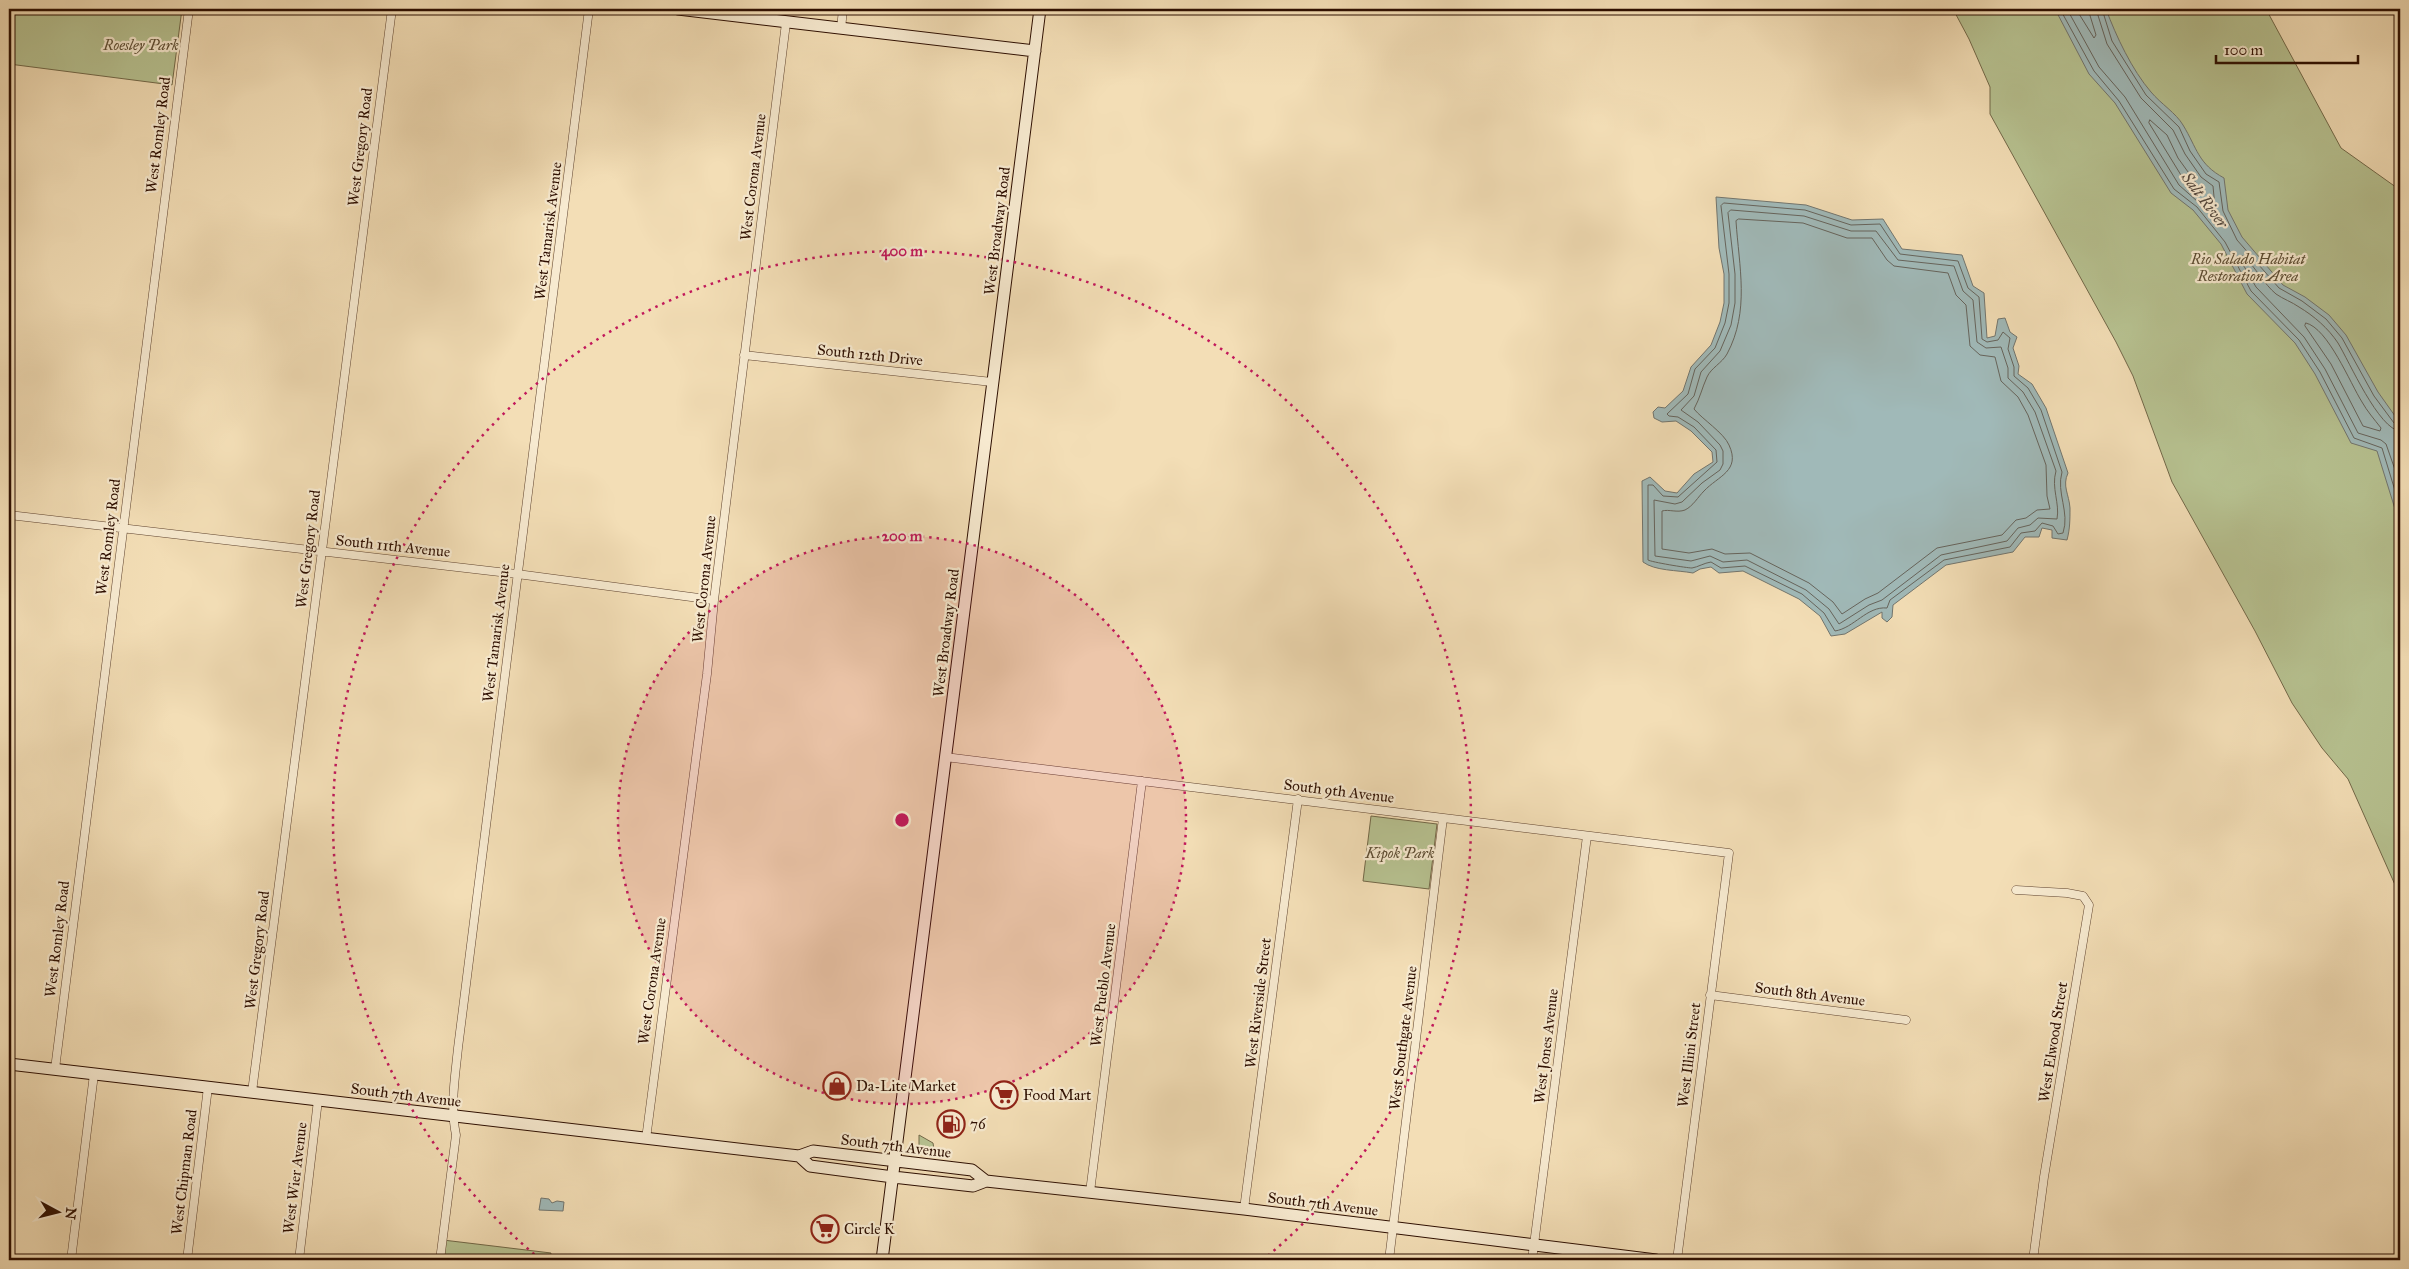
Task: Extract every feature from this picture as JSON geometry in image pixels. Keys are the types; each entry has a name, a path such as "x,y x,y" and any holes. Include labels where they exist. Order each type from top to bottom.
{"main road":[{"path":"678,9 1035,51"},
{"name":"West Broadway Road","path":"882,1260 1040,9"},
{"name":"South 7th Avenue","path":"9,1064 799,1156 813,1151 972,1170 986,1180 1244,1209 1656,1260"},
{"name":"South 7th Avenue","path":"799,1156 810,1166 893,1177 973,1186 986,1180"}],"street":[{"name":"West Romley Road","path":"55,1069 189,9"},
{"name":"West Gregory Road","path":"252,1092 392,9"},
{"name":"West Tamarisk Avenue","path":"440,1260 456,1135 452,1116 458,1048 589,9"},
{"path":"841,29 843,9"},
{"name":"West Corona Avenue","path":"646,1139 706,684 714,600 786,23"},
{"name":"South 12th Drive","path":"744,355 992,382"},
{"name":"South 11th Avenue","path":"9,515 517,574 714,600"},
{"name":"South 9th Avenue","path":"945,757 1298,799 1729,854"},
{"name":"West Pueblo Avenue","path":"1090,1192 1142,781"},
{"name":"West Riverside Street","path":"1244,1209 1298,799"},
{"name":"West Southgate Avenue","path":"1389,1260 1443,818"},
{"name":"West Jones Avenue","path":"1532,1260 1587,836"},
{"name":"West Illini Street","path":"1677,1260 1729,854"},
{"name":"West Elwood Street","path":"2016,890 2067,893 2083,896 2089,905 2044,1177 2033,1260"},
{"name":"South 8th Avenue","path":"1710,995 1906,1020"},
{"path":"71,1260 94,1074"},
{"name":"West Chipman Road","path":"187,1260 208,1087"},
{"name":"West Wier Avenue","path":"300,1260 318,1100"}],"green space":[{"name":"Roesley Park","path":"9,9 182,9 172,85 9,64"},
{"name":"Rio Salado Habitat Restoration Area","path":"1953,9 2266,9 2341,148 2400,190 2400,896 2348,779 2322,748 2292,703 2255,631 2172,482 2133,376 1990,114 1990,87 1969,39"},
{"name":"Kipok Park","path":"1371,816 1437,824 1429,889 1363,881"},
{"path":"919,1135 933,1143 935,1155 927,1154 919,1146"},
{"path":"443,1240 551,1253 550,1260 440,1260"}],"water":[{"name":"Salt River","path":"2055,9 2106,9 2137,74 2155,96 2180,121 2203,161 2215,173 2224,178 2228,210 2242,237 2283,285 2305,297 2329,315 2346,335 2378,392 2400,423 2400,525 2377,451 2351,443 2315,374 2295,343 2247,294 2221,244 2193,210 2171,193 2115,103 2089,74"},
{"path":"1716,197 1806,205 1852,220 1883,219 1902,249 1962,255 1973,286 1984,293 1987,338 1995,336 1998,319 2005,318 2010,332 2017,337 2013,348 2019,366 2018,374 2032,384 2046,408 2068,473 2066,486 2070,516 2067,540 2052,538 2052,530 2042,528 2039,537 2025,537 2013,552 1946,565 1893,605 1892,617 1887,622 1882,618 1882,612 1845,634 1831,636 1820,616 1799,599 1743,571 1719,573 1711,567 1700,569 1693,573 1660,569 1643,562 1642,481 1650,477 1665,491 1677,493 1694,474 1713,462 1712,452 1691,431 1676,421 1662,422 1654,418 1653,412 1658,407 1665,408 1683,391 1691,367 1711,345 1720,322 1724,303 1724,274 1719,248"},
{"path":"541,1198 549,1199 552,1203 557,1201 564,1202 563,1211 539,1210"}],"place":[{"name":"Da-Lite Market","path":"837,1086"},
{"name":"Food Mart","path":"1004,1095"},
{"name":"76","path":"951,1124"},
{"name":"Circle K","path":"825,1229"}]}
